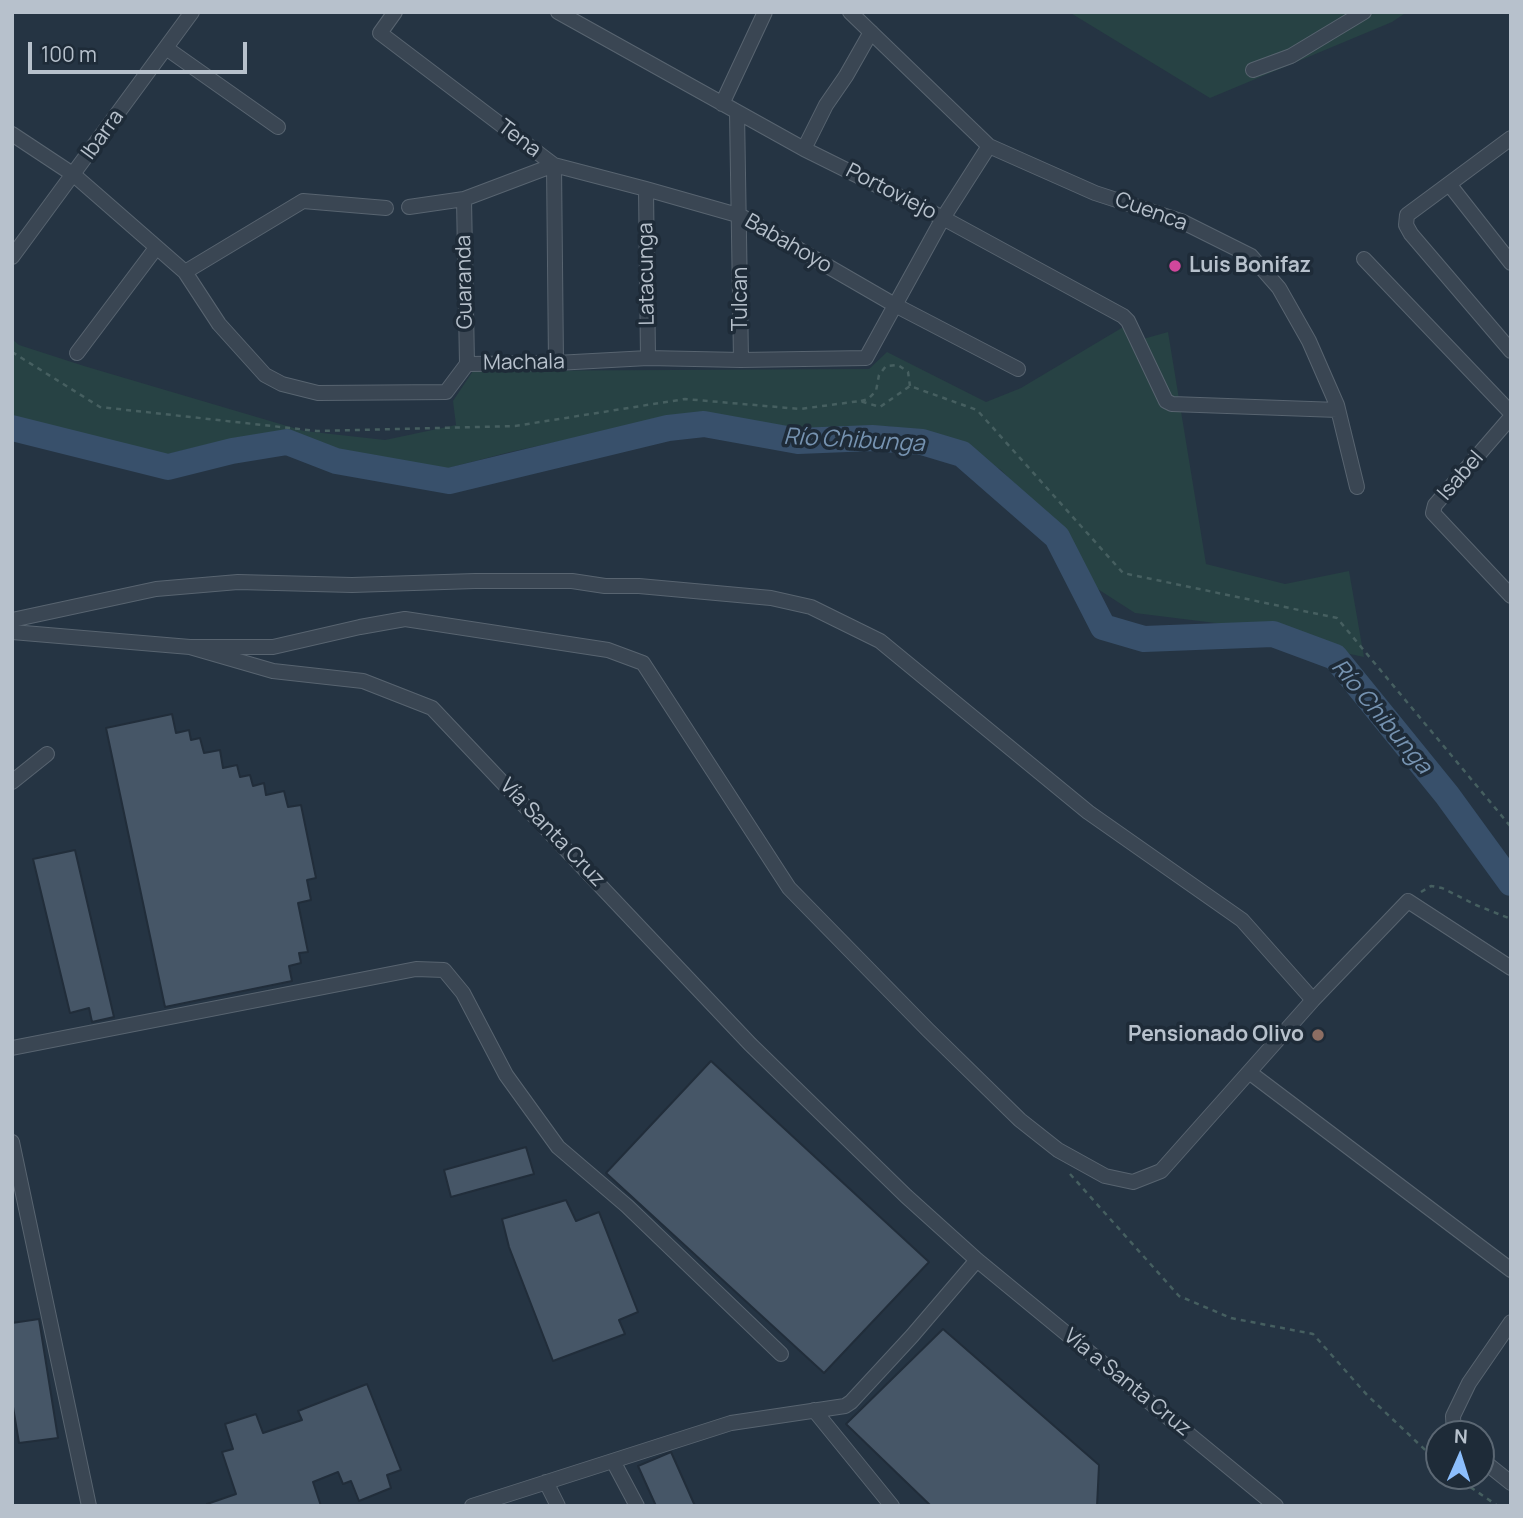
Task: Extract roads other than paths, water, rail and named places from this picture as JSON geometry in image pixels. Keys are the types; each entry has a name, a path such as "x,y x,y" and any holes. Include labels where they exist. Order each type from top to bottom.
{"street":[{"name":"Ibarra","path":"12,257 192,12"},
{"name":"Tena","path":"395,12 380,33 554,165 556,363"},
{"name":"Portoviejo","path":"558,12 804,149 943,218 1123,316 1128,321 1166,401 1186,405 1338,410"},
{"path":"722,104 765,12"},
{"name":"Cuenca","path":"850,12 989,146 1095,192 1181,221 1251,256 1279,288 1308,341 1338,410 1357,487"},
{"path":"1253,70 1291,56 1364,12"},
{"path":"804,149 826,105 871,32"},
{"path":"166,48 278,127"},
{"name":"Tulcan","path":"737,112 741,216 741,360"},
{"path":"1511,138 1407,215 1406,225 1511,351"},
{"name":"Machala","path":"14,139 74,175 185,272 219,324 265,375 282,384 318,393 446,392 467,364 648,358 866,358 893,304 989,146"},
{"path":"408,207 464,199 554,165"},
{"name":"Babahoyo","path":"554,165 741,216 893,304 1018,369"},
{"path":"1449,184 1511,263"},
{"name":"Latacunga","path":"646,189 648,358"},
{"name":"Guaranda","path":"464,199 467,364"},
{"path":"185,272 303,201 386,208"},
{"path":"77,354 156,248"},
{"name":"Isabel","path":"1364,259 1511,415 1435,505 1433,513 1511,596"},
{"path":"12,620 156,589 238,582 352,585 572,581 605,586 639,586 771,598 811,607 880,641 1088,813 1242,920 1313,1000"},
{"path":"190,647 274,647 360,626 405,619 624,654 643,663 789,888 1020,1120 1058,1150 1105,1176 1133,1182 1161,1171 1313,1000 1408,901 1511,968"},
{"name":"Vía Santa Cruz","path":"12,632 190,647 273,671 363,681 432,708 750,1044 906,1196 977,1259"},
{"path":"12,782 47,754"},
{"path":"12,1048 416,969 444,970 463,993 506,1075 558,1147 627,1206 781,1354"},
{"path":"1249,1072 1511,1270"},
{"path":"12,1142 89,1506"},
{"path":"472,1506 731,1423 845,1406 912,1336 977,1259"},
{"name":"Vía a Santa Cruz","path":"977,1259 1276,1506"},
{"path":"1453,1420 1469,1383 1511,1322"},
{"path":"814,1410 892,1506"},
{"path":"613,1461 637,1506"},
{"path":"1495,1471 1511,1483"},
{"path":"546,1482 558,1506"}],"waterway":[{"name":"Río Chibunga","path":"12,428 168,467 232,451 287,442 336,461 449,481 668,428 704,424 798,441 872,438 922,442 962,454 1057,537 1103,627 1144,639 1273,634 1335,657 1447,795 1511,883"}],"place":[{"name":"Luis Bonifaz","path":"1175,266"},
{"name":"Pensionado Olivo","path":"1318,1035"}]}
